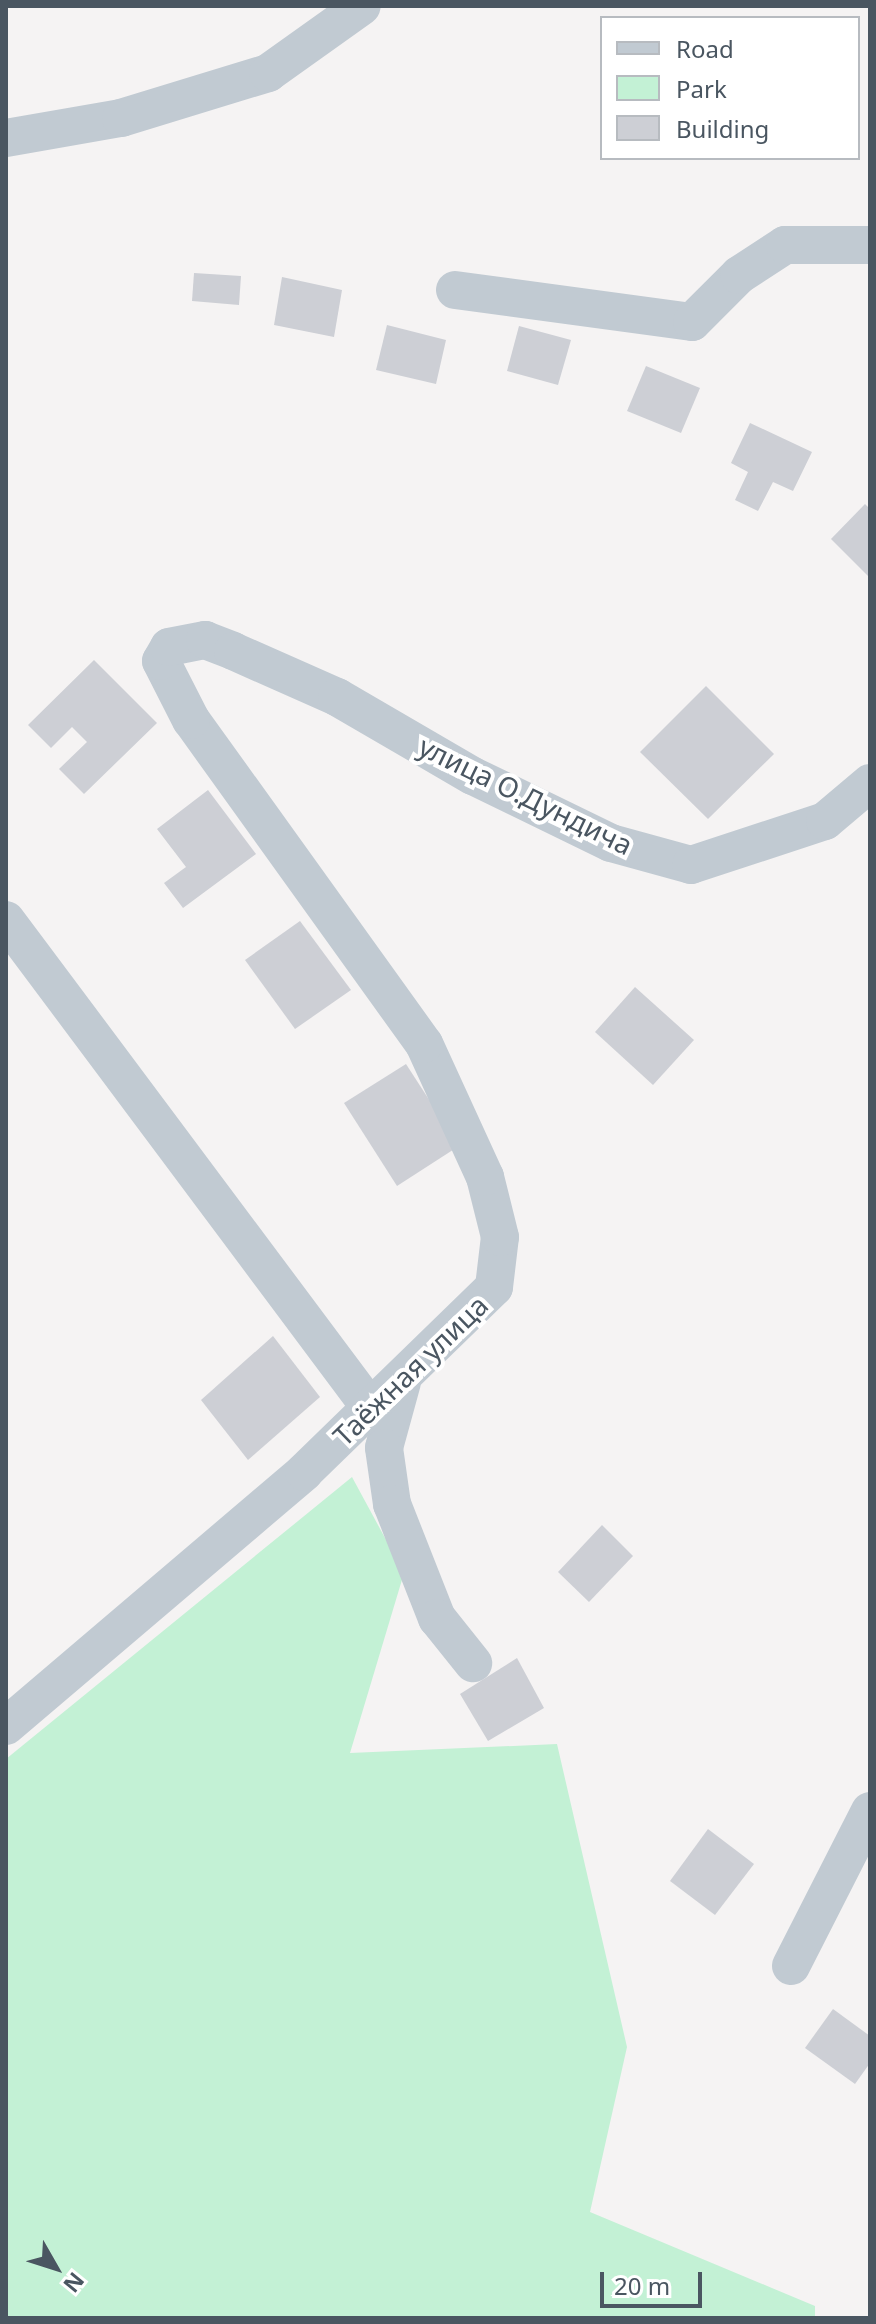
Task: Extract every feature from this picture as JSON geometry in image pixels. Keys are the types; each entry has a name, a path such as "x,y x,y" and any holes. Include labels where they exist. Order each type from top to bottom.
{"street":[{"path":"6,138 121,118 268,73 362,6"},
{"path":"455,290 692,322 739,275 785,245 870,245"},
{"name":"улица О.Дундича","path":"182,641 205,640 337,697 473,776 611,843 691,865 825,821 870,783"},
{"name":"Таёжная улица","path":"6,1726 24,1690 372,1410 494,1287 500,1237 485,1177 424,1044 191,720 161,661 182,641"},
{"path":"6,920 372,1410"},
{"path":"402,1382 384,1448 392,1504 437,1618 473,1663"},
{"path":"791,1966 851,1836 870,1811"}],"green space":[{"path":"352,1477 404,1573 350,1753 557,1744 627,2047 590,2212 815,2306 815,2318 6,2318 6,1759"}],"building":[{"path":"194,273 241,276 239,305 192,301"},
{"path":"282,277 342,290 334,337 274,325"},
{"path":"387,325 446,340 436,384 376,370"},
{"path":"519,326 571,340 558,385 507,371"},
{"path":"646,366 700,388 681,433 627,411"},
{"path":"750,423 812,452 793,491 773,482 758,511 735,500 748,472 731,463"},
{"path":"865,504 870,509 870,578 831,539"},
{"path":"94,660 157,723 84,794 59,769 87,742 72,727 51,748 28,725"},
{"path":"706,686 774,754 708,819 640,752"},
{"path":"208,790 256,854 183,908 164,883 186,867 157,829"},
{"path":"300,921 351,990 295,1029 245,960"},
{"path":"635,987 694,1040 653,1085 595,1032"},
{"path":"406,1064 459,1146 397,1186 344,1103"},
{"path":"273,1336 320,1397 248,1460 201,1400"},
{"path":"602,1525 633,1556 589,1602 558,1572"},
{"path":"517,1658 544,1708 488,1741 460,1694"},
{"path":"708,1829 754,1864 715,1915 670,1881"},
{"path":"833,2009 870,2036 870,2063 855,2084 805,2048"}]}
